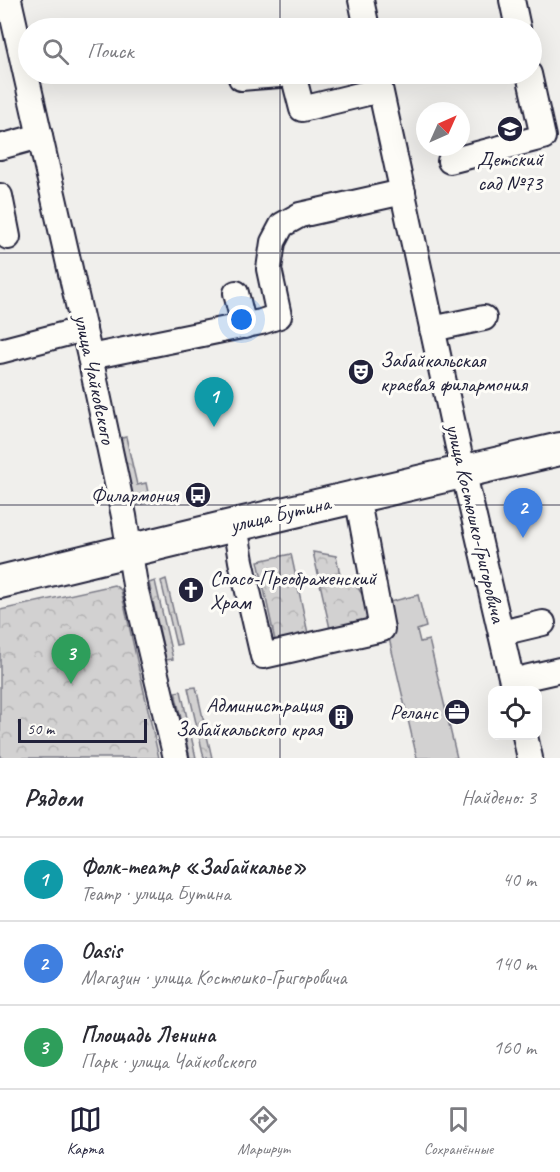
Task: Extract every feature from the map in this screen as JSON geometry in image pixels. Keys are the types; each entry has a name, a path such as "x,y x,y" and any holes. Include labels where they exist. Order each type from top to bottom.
{"main road":[{"name":"улица Бутина","path":"0,582 463,470 559,454"}],"street":[{"name":"улица Чайковского","path":"9,0 18,39"},
{"path":"361,0 365,18"},
{"path":"512,0 516,18"},
{"name":"улица Чайковского","path":"28,84 90,357 130,551 136,591 176,758"},
{"path":"296,84 302,109 372,84"},
{"name":"улица Костюшко-Григоровича","path":"378,84 513,686"},
{"path":"450,161 543,137 531,84"},
{"path":"0,147 40,136"},
{"path":"90,357 244,326 279,316 269,269 273,242 282,225 300,215 403,192"},
{"path":"0,196 8,237"},
{"path":"236,293 244,326"},
{"path":"432,329 484,318"},
{"path":"0,351 84,329"},
{"path":"235,525 263,656 382,628 357,496"},
{"path":"501,633 543,623"},
{"path":"513,686 560,670"},
{"path":"526,740 530,758"}],"green space":[{"path":"126,437 137,485 146,483 150,502 132,506 117,439"},
{"path":"313,552 336,556 342,584 354,582 372,609 375,624 331,633"},
{"path":"291,554 309,638 276,645 258,561"},
{"path":"166,579 181,644 176,645 161,581"},
{"path":"155,581 173,659 166,660 149,583"},
{"path":"114,585 121,590 159,758 0,758 0,610"},
{"path":"418,595 426,627 417,630 420,642 429,640 457,758 417,758 381,604"},
{"path":"196,687 212,758 204,758 188,688"},
{"path":"181,691 196,758 190,758 175,692"}],"place":[{"name":"Детский сад №73","path":"510,129"},
{"name":"Забайкальская краевая филармония","path":"361,372"},
{"name":"Фолк-театр «Забайкалье»","path":"214,427"},
{"name":"Филармония","path":"198,495"},
{"name":"Oasis","path":"523,538"},
{"name":"Спасо-Преображенский Храм","path":"191,590"},
{"name":"Площадь Ленина","path":"71,684"},
{"name":"Реланс","path":"457,712"},
{"name":"Администрация Забайкальского края","path":"341,717"}]}
